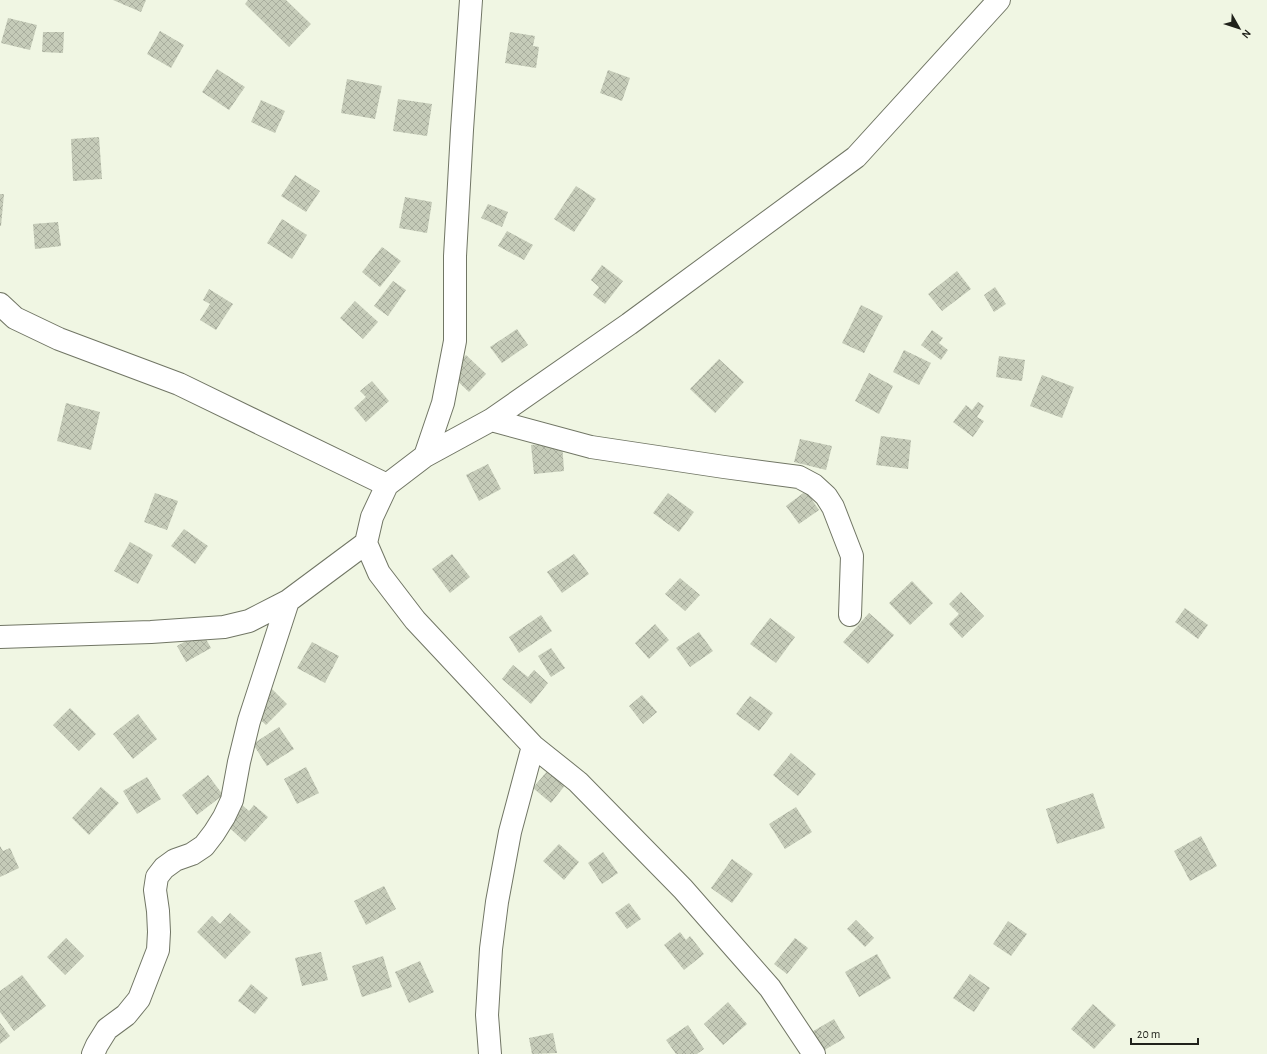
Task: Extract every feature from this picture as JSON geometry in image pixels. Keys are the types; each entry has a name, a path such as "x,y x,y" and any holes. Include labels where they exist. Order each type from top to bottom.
{"street":[{"path":"425,456 443,403 454,341 455,256 471,0"},
{"path":"814,1054 770,988 683,888 578,782 533,746 416,620 379,573 366,543 372,517 387,485 425,456 491,420 629,324 856,157 999,0"},
{"path":"0,304 15,318 59,339 179,384 387,485"},
{"path":"491,420 591,446 799,477 814,485 826,496 833,507 852,556 850,615"},
{"path":"0,637 152,632 224,627 248,621 288,601 366,543"},
{"path":"93,1054 107,1029 126,1015 139,999 158,950 160,932 154,890 157,877 164,868 175,860 192,854 204,846 214,833 232,800 239,762 249,722 288,601"},
{"path":"490,1054 487,1015 491,949 496,902 510,832 533,746"}],"building":[{"path":"113,0 146,0 141,12"},
{"path":"248,0 286,0 311,24 289,47 245,4"},
{"path":"8,18 37,25 30,50 1,43"},
{"path":"160,31 184,45 171,68 147,54"},
{"path":"43,32 64,32 63,53 42,52"},
{"path":"510,32 535,36 533,46 539,47 536,68 505,63"},
{"path":"217,69 245,87 229,110 202,92"},
{"path":"608,70 630,78 622,101 600,93"},
{"path":"347,79 382,86 375,119 341,113"},
{"path":"398,99 432,104 427,136 393,131"},
{"path":"261,100 285,111 275,133 251,122"},
{"path":"99,137 102,179 73,181 71,139"},
{"path":"295,175 320,191 306,212 281,196"},
{"path":"576,186 596,199 574,232 554,219"},
{"path":"0,194 4,194 1,226 0,226"},
{"path":"405,197 432,202 427,233 399,228"},
{"path":"488,204 508,212 502,227 481,218"},
{"path":"282,219 307,235 292,259 267,243"},
{"path":"58,222 61,246 35,249 33,224"},
{"path":"507,231 533,245 524,260 498,246"},
{"path":"382,247 401,261 380,287 362,272"},
{"path":"602,265 623,281 605,304 593,295 599,287 591,280"},
{"path":"957,271 971,289 942,311 928,294"},
{"path":"393,281 406,290 388,316 374,306"},
{"path":"995,287 1006,304 994,312 984,295"},
{"path":"209,289 233,304 216,330 200,320 210,304 203,300"},
{"path":"355,301 378,322 363,339 340,318"},
{"path":"861,305 883,316 864,353 842,343"},
{"path":"517,329 528,345 502,363 490,347"},
{"path":"932,330 943,338 939,343 948,350 941,360 921,345"},
{"path":"904,350 931,363 919,385 893,372"},
{"path":"466,355 486,374 469,392 449,373"},
{"path":"999,356 1025,360 1022,381 996,377"},
{"path":"719,359 744,382 715,413 690,389"},
{"path":"869,373 893,386 879,414 855,401"},
{"path":"1042,375 1074,387 1062,418 1030,406"},
{"path":"372,381 389,401 366,422 354,408 366,397 360,391"},
{"path":"978,402 984,406 977,417 984,421 973,437 953,422 966,405 972,410"},
{"path":"66,403 100,412 91,450 57,441"},
{"path":"881,436 911,440 908,469 876,465"},
{"path":"800,439 832,446 826,470 794,462"},
{"path":"562,442 564,471 534,474 531,445"},
{"path":"488,464 501,489 479,501 466,475"},
{"path":"806,491 819,510 799,524 786,506"},
{"path":"155,493 178,501 167,530 144,522"},
{"path":"668,493 694,512 679,532 653,513"},
{"path":"184,529 208,546 195,564 171,546"},
{"path":"130,542 153,555 138,584 114,571"},
{"path":"452,554 470,577 450,593 432,569"},
{"path":"574,554 589,574 562,593 547,572"},
{"path":"680,578 700,595 685,611 665,594"},
{"path":"912,581 933,603 910,625 889,603"},
{"path":"961,592 984,616 962,638 949,624 959,614 949,604"},
{"path":"1185,608 1208,625 1198,639 1175,622"},
{"path":"869,613 894,635 868,664 843,642"},
{"path":"541,615 552,631 519,653 509,637"},
{"path":"770,618 795,637 776,663 750,644"},
{"path":"655,624 669,640 649,659 635,643"},
{"path":"202,632 211,648 186,662 177,646"},
{"path":"699,632 713,651 690,667 676,648"},
{"path":"312,642 339,656 325,683 297,668"},
{"path":"551,648 565,668 551,677 538,656"},
{"path":"513,665 528,677 534,670 548,683 531,704 502,679"},
{"path":"269,686 287,704 266,725 247,707"},
{"path":"642,695 657,712 643,724 629,706"},
{"path":"750,696 773,713 759,731 736,714"},
{"path":"70,708 96,734 79,751 53,725"},
{"path":"138,714 157,739 133,759 113,734"},
{"path":"279,727 294,749 267,766 253,744"},
{"path":"791,753 816,774 798,796 773,775"},
{"path":"553,764 570,779 551,803 533,788"},
{"path":"306,767 319,793 297,804 284,779"},
{"path":"208,775 223,795 197,815 182,795"},
{"path":"147,777 161,799 137,814 123,791"},
{"path":"101,787 119,803 89,835 72,818"},
{"path":"1093,793 1105,828 1057,844 1046,809"},
{"path":"241,804 249,811 254,805 268,817 245,842 224,823"},
{"path":"796,807 812,832 785,849 769,824"},
{"path":"1201,836 1217,866 1190,881 1174,851"},
{"path":"559,844 579,862 564,880 543,861"},
{"path":"0,846 3,851 10,848 19,868 0,877"},
{"path":"603,852 618,873 602,884 588,863"},
{"path":"732,859 753,874 732,903 711,888"},
{"path":"384,886 396,909 366,925 354,901"},
{"path":"629,903 641,919 627,929 615,913"},
{"path":"230,913 251,932 225,959 197,932 212,916 220,924"},
{"path":"856,920 874,938 865,947 847,929"},
{"path":"1008,921 1027,934 1011,956 993,944"},
{"path":"680,932 686,940 690,936 704,954 684,970 664,945"},
{"path":"66,938 84,956 65,975 47,957"},
{"path":"795,938 808,948 787,974 774,964"},
{"path":"321,952 328,980 302,986 295,958"},
{"path":"877,954 891,978 859,997 845,972"},
{"path":"383,956 392,987 362,997 352,966"},
{"path":"420,961 434,992 409,1003 395,972"},
{"path":"970,974 990,988 974,1012 953,998"},
{"path":"22,975 46,1006 14,1031 0,1012 0,991"},
{"path":"251,984 268,998 255,1014 238,1001"},
{"path":"728,1002 747,1024 723,1045 704,1024"},
{"path":"1093,1004 1116,1025 1094,1049 1071,1029"},
{"path":"834,1019 845,1038 821,1052 810,1033"},
{"path":"0,1023 10,1036 0,1044"},
{"path":"688,1025 704,1049 697,1054 676,1054 666,1040"},
{"path":"553,1033 557,1053 532,1054 529,1038"}]}
